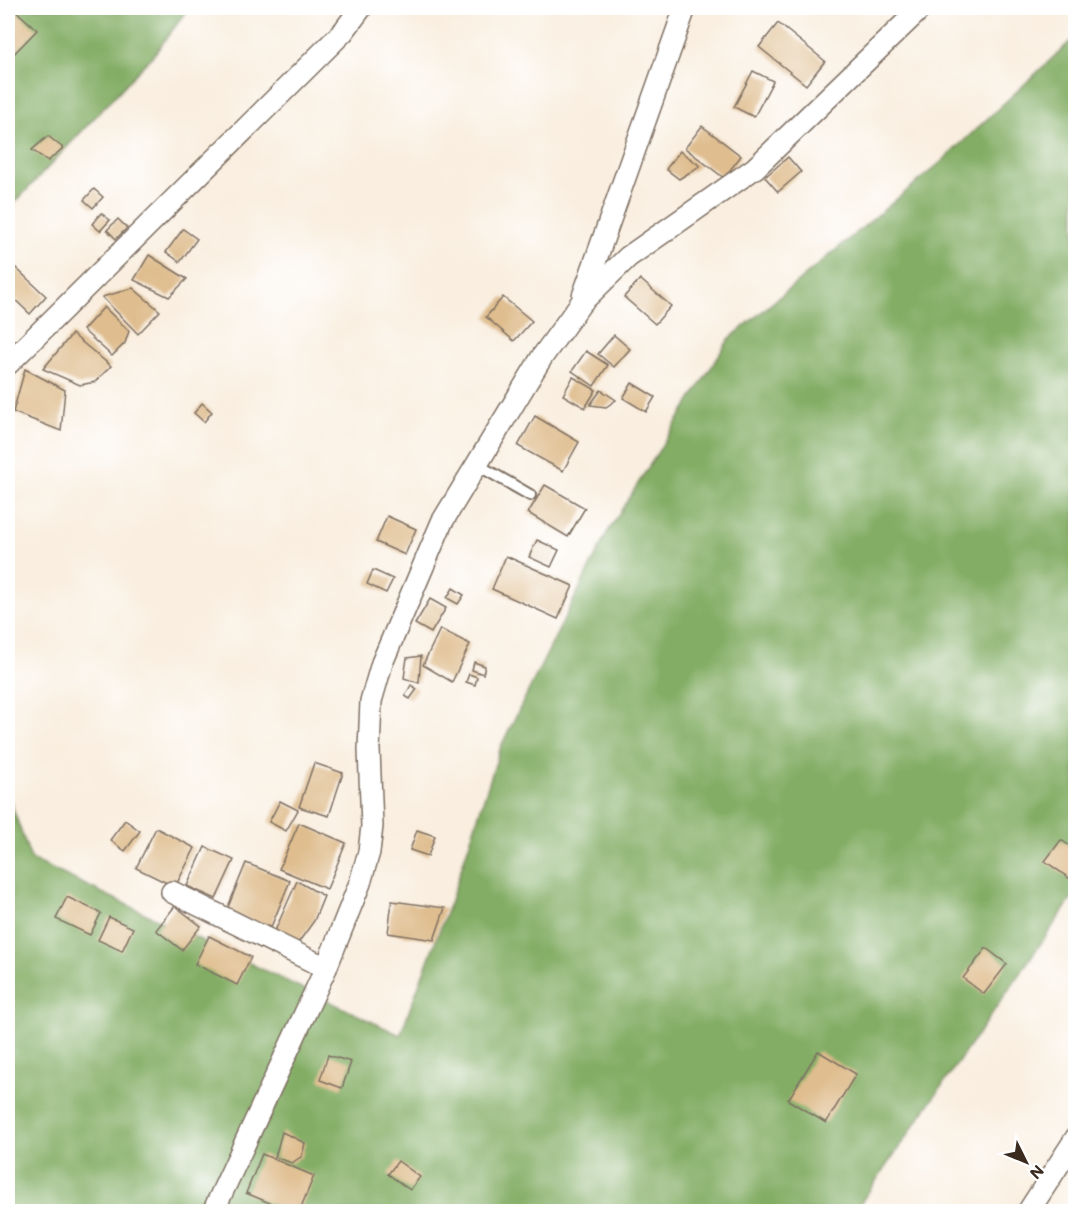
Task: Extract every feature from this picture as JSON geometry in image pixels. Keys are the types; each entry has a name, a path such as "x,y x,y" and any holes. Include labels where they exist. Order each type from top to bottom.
{"street":[{"path":"8,364 344,32 361,8"},
{"path":"581,303 685,8"},
{"path":"213,1212 326,968 360,883 369,852 372,786 369,750 371,701 382,663 416,580 442,522 476,464 542,357 581,303 628,257 755,168 921,8"},
{"path":"172,892 326,968"},
{"path":"1028,1212 1076,1137"}],"lane":[{"path":"476,464 530,495"}],"green space":[{"path":"8,8 189,8 156,52 8,210"},
{"path":"1075,37 1075,894 855,1211 8,1211 8,795 31,859 400,1035 451,900 501,746 607,533 729,339 940,163"}],"building":[{"path":"15,10 37,30 8,60 8,18"},
{"path":"778,23 825,61 806,85 759,47"},
{"path":"753,71 773,81 754,117 734,107"},
{"path":"702,126 741,156 724,178 685,148"},
{"path":"48,136 63,148 48,161 32,150"},
{"path":"680,151 700,166 679,179 666,169"},
{"path":"788,157 801,172 778,192 765,177"},
{"path":"94,189 103,197 93,208 84,200"},
{"path":"101,213 110,220 100,231 92,224"},
{"path":"118,219 127,228 116,239 107,230"},
{"path":"183,229 197,239 180,262 166,252"},
{"path":"149,255 187,279 169,297 134,280"},
{"path":"16,268 46,296 30,314 8,293 8,277"},
{"path":"640,279 671,306 655,324 624,297"},
{"path":"133,288 160,311 138,334 102,297"},
{"path":"503,297 532,321 514,341 486,317"},
{"path":"104,307 129,331 125,343 112,356 83,330"},
{"path":"72,334 111,366 95,382 80,385 43,369"},
{"path":"614,335 630,349 614,367 598,354"},
{"path":"586,351 608,365 594,386 572,371"},
{"path":"25,369 65,390 61,431 13,412"},
{"path":"573,377 596,390 585,408 563,395"},
{"path":"632,383 655,397 646,412 623,398"},
{"path":"601,390 616,400 606,407 590,405"},
{"path":"202,403 212,412 204,422 194,413"},
{"path":"535,416 579,442 563,471 518,446"},
{"path":"545,485 585,508 568,537 528,513"},
{"path":"387,516 416,529 405,555 376,542"},
{"path":"537,540 559,550 551,567 529,557"},
{"path":"506,556 573,586 558,619 492,589"},
{"path":"373,570 393,579 386,593 367,584"},
{"path":"453,588 464,595 458,604 447,598"},
{"path":"430,599 446,608 431,633 415,624"},
{"path":"440,629 470,644 452,682 423,665"},
{"path":"421,656 419,683 404,678 407,658"},
{"path":"474,662 485,666 483,674 472,670"},
{"path":"469,674 477,677 475,685 466,682"},
{"path":"411,685 417,689 410,699 405,696"},
{"path":"314,763 343,773 329,816 299,807"},
{"path":"280,801 298,810 286,831 269,822"},
{"path":"125,820 140,831 125,851 110,840"},
{"path":"299,823 346,843 327,889 279,869"},
{"path":"156,828 195,848 175,887 136,868"},
{"path":"417,830 435,836 428,856 410,850"},
{"path":"1061,840 1076,850 1076,883 1045,861"},
{"path":"205,847 234,860 216,899 187,886"},
{"path":"246,863 290,881 271,927 226,912"},
{"path":"297,881 324,896 314,921 298,943 274,933"},
{"path":"67,897 101,913 90,935 56,919"},
{"path":"392,901 445,908 434,940 388,933"},
{"path":"175,906 201,926 182,950 156,930"},
{"path":"109,917 133,928 122,951 98,940"},
{"path":"209,936 251,957 237,985 195,964"},
{"path":"986,948 1007,964 984,994 963,978"},
{"path":"818,1051 856,1074 826,1123 788,1100"},
{"path":"328,1055 351,1062 342,1088 320,1080"},
{"path":"282,1132 305,1143 302,1156 292,1163 275,1157"},
{"path":"262,1154 314,1176 299,1212 291,1212 246,1193"},
{"path":"398,1161 420,1177 410,1190 388,1174"}]}
